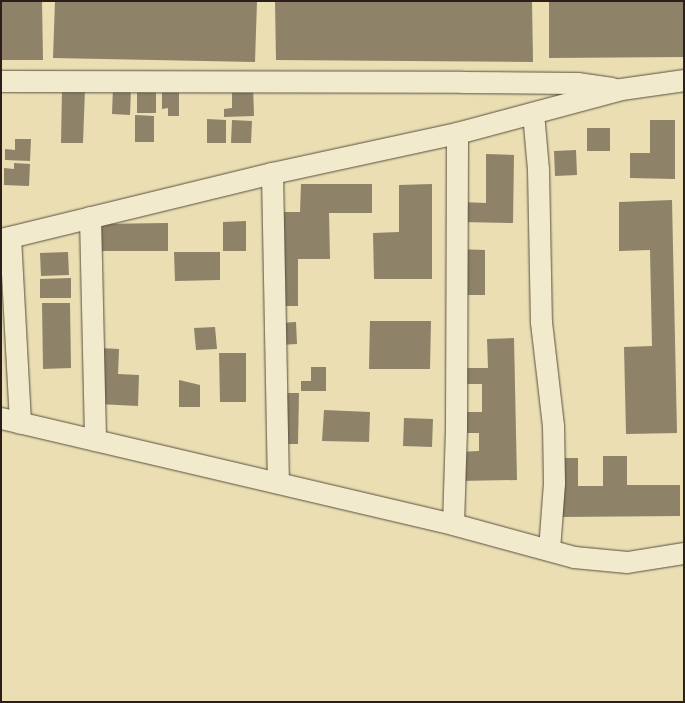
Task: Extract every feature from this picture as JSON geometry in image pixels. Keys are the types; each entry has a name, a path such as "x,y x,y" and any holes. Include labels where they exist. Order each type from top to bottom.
{"street":[{"path":"684,80 621,89 458,133 272,173 5,238 10,420 453,524 574,557 626,562 684,553"},
{"path":"1,81 578,83 621,89"},
{"path":"533,113 538,169 541,322 552,424 554,483 549,549"},
{"path":"453,524 456,428 458,133"},
{"path":"272,173 278,482"},
{"path":"90,217 95,440"}],"building":[{"path":"1,1 42,1 43,60 1,60"},
{"path":"55,1 257,1 255,62 53,58"},
{"path":"275,1 532,1 533,62 276,60"},
{"path":"549,1 684,1 684,57 549,58"},
{"path":"232,85 253,85 254,116 224,117 224,109 232,108"},
{"path":"113,87 131,87 130,115 112,114"},
{"path":"137,87 156,87 156,113 137,113"},
{"path":"162,87 179,87 179,116 168,116 168,108 162,109"},
{"path":"62,88 85,89 83,143 61,143"},
{"path":"135,115 154,116 154,142 135,142"},
{"path":"207,119 226,120 226,143 207,143"},
{"path":"232,120 252,121 251,143 231,143"},
{"path":"650,120 675,120 675,179 630,178 630,153 650,153"},
{"path":"587,128 610,128 610,151 587,151"},
{"path":"15,139 31,139 30,161 5,160 5,149 15,150"},
{"path":"576,150 577,175 555,176 554,151"},
{"path":"486,154 514,155 513,223 461,222 461,202 486,203"},
{"path":"14,163 30,164 29,186 4,185 4,168 14,169"},
{"path":"301,184 372,184 372,213 329,213 330,259 298,259 298,306 278,306 278,212 300,212"},
{"path":"432,184 432,279 374,279 373,233 399,232 399,185"},
{"path":"672,200 677,433 626,434 624,347 652,346 650,250 619,251 619,202"},
{"path":"246,221 246,251 223,251 223,222"},
{"path":"168,223 168,251 96,251 96,224"},
{"path":"456,249 485,250 485,295 458,295"},
{"path":"68,252 69,275 41,276 40,253"},
{"path":"174,252 220,252 220,280 175,281"},
{"path":"71,278 71,298 40,298 40,279"},
{"path":"42,303 70,303 71,368 43,369"},
{"path":"370,321 431,321 430,369 369,369"},
{"path":"296,322 297,344 279,345 279,323"},
{"path":"215,327 217,349 196,350 194,328"},
{"path":"514,338 517,480 458,481 458,452 479,451 479,433 464,433 464,412 482,412 482,384 464,384 464,368 488,368 487,339"},
{"path":"100,348 119,349 118,374 139,375 138,406 98,404"},
{"path":"219,353 246,353 246,402 220,402"},
{"path":"311,367 326,367 326,391 301,391 301,381 311,381"},
{"path":"179,380 200,385 200,407 179,407"},
{"path":"280,393 299,393 298,444 279,444"},
{"path":"324,410 370,412 369,442 322,441"},
{"path":"404,418 433,419 432,447 403,446"},
{"path":"603,456 627,456 627,485 680,485 680,516 560,517 560,458 578,458 578,486 603,486"}]}
